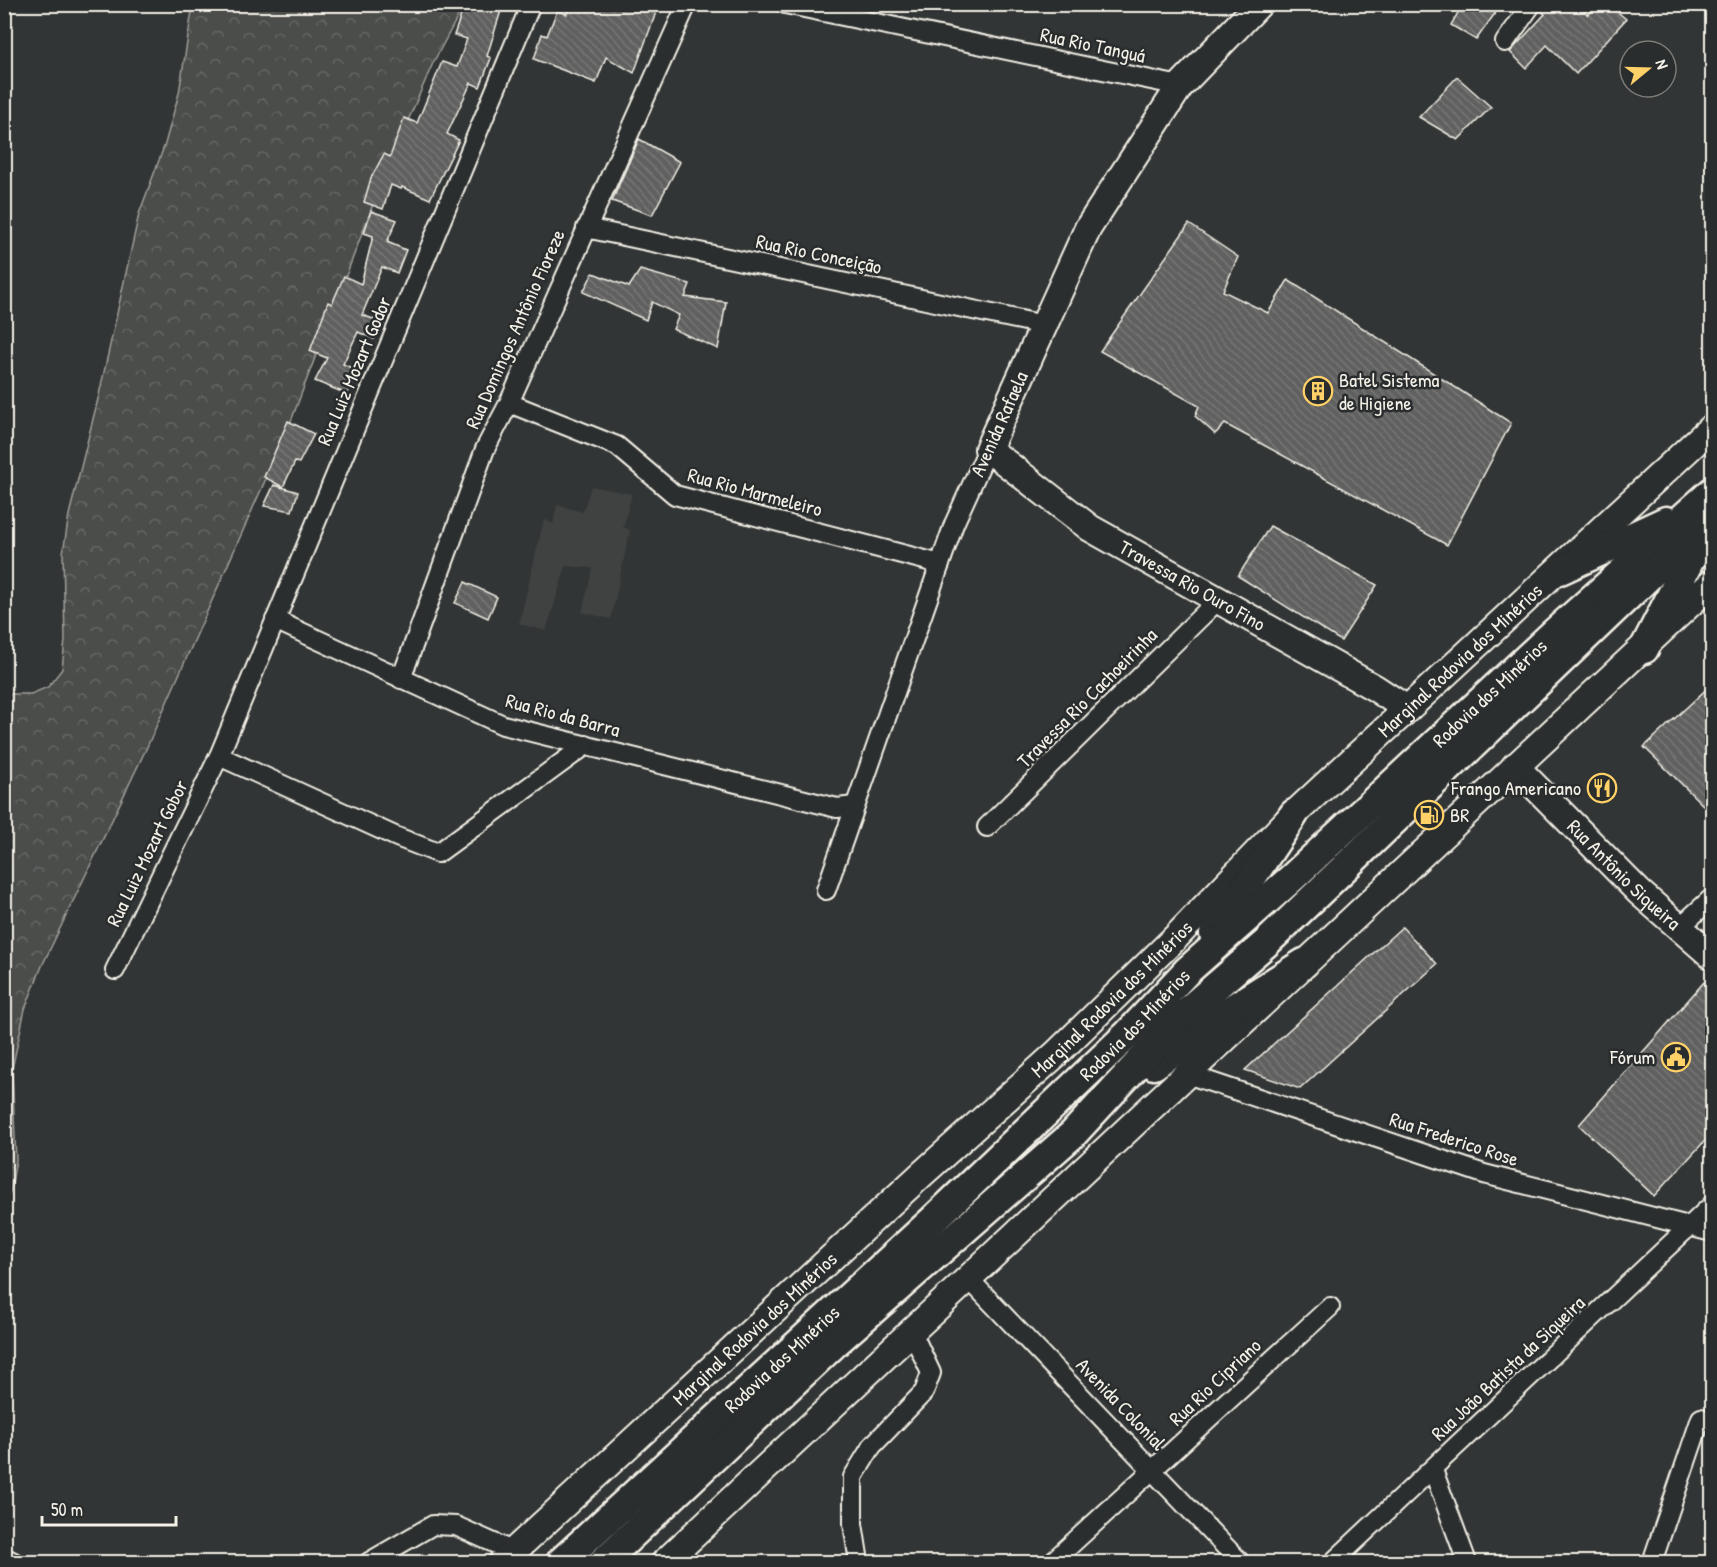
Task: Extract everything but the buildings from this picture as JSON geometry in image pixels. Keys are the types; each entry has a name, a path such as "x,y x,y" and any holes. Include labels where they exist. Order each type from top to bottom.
{"main road":[{"name":"Avenida Rafaela","path":"988,449 1088,228 1180,86 1259,4"},
{"name":"Marginal Rodovia dos Minérios","path":"508,1557 1056,1053 1177,936 1294,814 1713,427"},
{"name":"Travessa Rio Ouro Fino","path":"988,449 1090,528 1375,688 1407,709"},
{"path":"1560,570 1708,508"},
{"path":"1644,649 1708,508"},
{"name":"Rodovia dos Minérios","path":"561,1563 932,1221 1127,1035 1192,968 1708,508"},
{"name":"Rodovia dos Minérios","path":"603,1563 836,1342 1094,1113 1185,1013 1266,943 1708,508"},
{"path":"665,1563 1713,583"},
{"name":"Rua Antônio Siqueira","path":"1515,766 1639,892 1713,956"},
{"path":"1192,968 1294,814"},
{"path":"1094,1113 1159,1061 1227,1012 1304,963"}],"street":[{"name":"Rua Luiz Mozart Godor","path":"219,756 531,4"},
{"name":"Rua Domingos Antônio Fioreze","path":"402,679 485,449 509,403 687,4"},
{"name":"Rua Rio Tanguá","path":"785,4 1180,86"},
{"path":"1505,42 1533,4"},
{"name":"Rua Rio Conceição","path":"586,228 1044,325"},
{"name":"Rua Rio Marmeleiro","path":"509,403 616,446 675,495 940,564"},
{"name":"Avenida Rafaela","path":"826,890 954,524 988,449"},
{"name":"Travessa Rio Cachoeirinha","path":"987,827 1218,600"},
{"name":"Rua Rio da Barra","path":"275,620 503,724 837,807 855,806"},
{"path":"219,756 438,854 586,745"},
{"name":"Rua Luiz Mozart Gobor","path":"115,970 219,756"},
{"path":"1680,927 1713,898"},
{"name":"Rua Frederico Rose","path":"1187,1074 1484,1174 1713,1233"},
{"name":"Rua João Batista da Siqueira","path":"1333,1563 1713,1205"},
{"name":"Avenida Colonial","path":"968,1278 1240,1563"},
{"name":"Rua Rio Cipriano","path":"1052,1563 1330,1307"},
{"path":"858,1563 853,1524 853,1477 872,1446 924,1392 931,1373 912,1332"},
{"path":"1652,1563 1701,1418"},
{"path":"1433,1470 1467,1563"},
{"path":"369,1563 433,1525 456,1526 508,1557"},
{"path":"4,1557 14,1563"}],"shaded area":[{"path":"591,486 632,494 623,527 630,530 611,619 582,612 593,568 566,566 546,631 519,624 544,519 553,524 557,505 583,512"}],"green space":[{"path":"193,5 464,5 433,63 383,178 288,429 147,747 42,966 25,1009 12,1069 16,1160 11,1189 5,1205 5,694 31,694 48,687 62,669 65,640 63,553 69,515 99,395 139,214 165,144 179,93"}],"place":[{"name":"Batel Sistema de Higiene","path":"1318,391"},
{"name":"Frango Americano","path":"1602,788"},
{"name":"BR","path":"1429,815"},
{"name":"Fórum","path":"1676,1057"}]}
